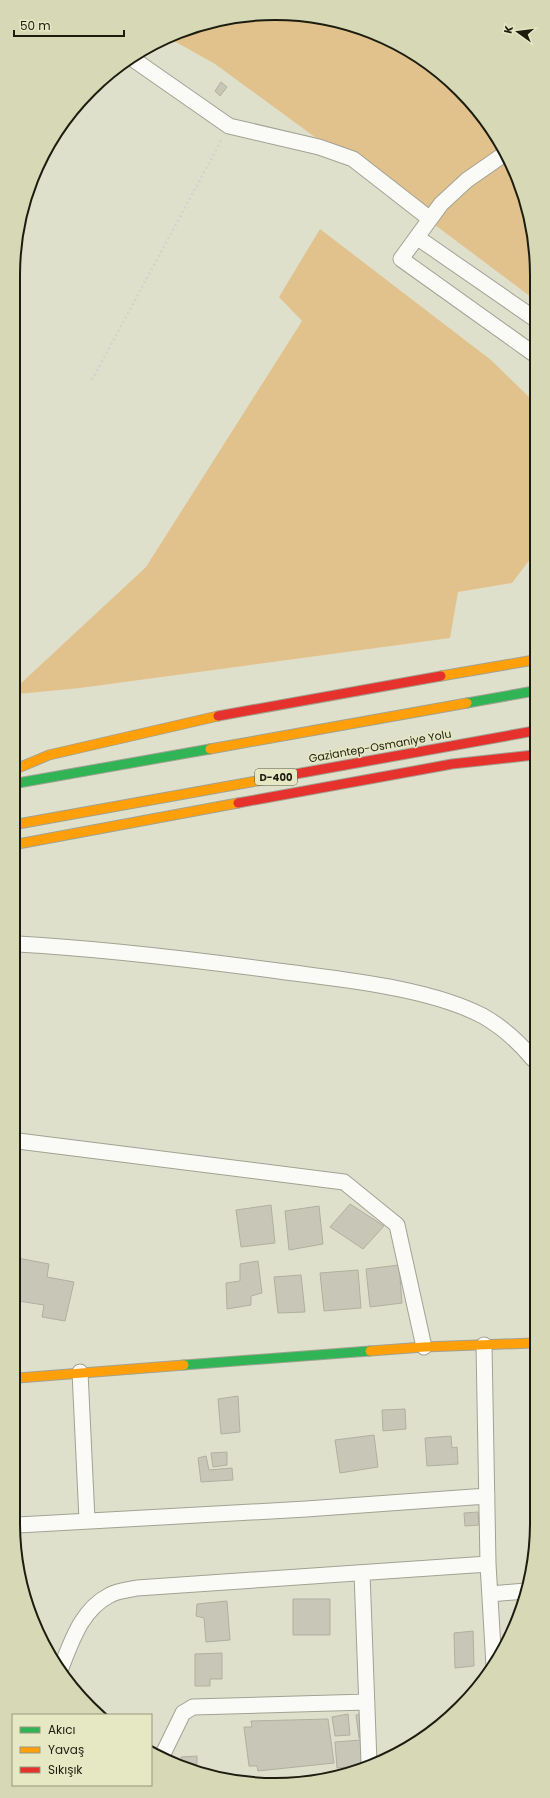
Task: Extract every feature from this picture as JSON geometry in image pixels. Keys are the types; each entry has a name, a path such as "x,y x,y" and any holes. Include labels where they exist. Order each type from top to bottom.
{"main road":[{"path":"20,767 49,755 200,719 530,661"},
{"path":"20,783 530,692"},
{"name":"Gaziantep-Osmaniye Yolu","path":"20,824 530,732"},
{"path":"20,844 452,764 530,755"},
{"path":"20,1378 80,1372 424,1347 530,1343"}],"street":[{"path":"136,61 229,126 319,147 353,159 430,219"},
{"path":"501,157 468,180 441,204 418,238 401,259 530,351"},
{"path":"418,238 530,316"},
{"path":"20,944 172,957 356,981 435,998 482,1016 518,1041 530,1055"},
{"path":"20,1141 344,1182 397,1225 424,1347"},
{"path":"484,1345 488,1564 493,1654"},
{"path":"80,1372 87,1520"},
{"path":"20,1525 306,1509 487,1496"},
{"path":"61,1661 75,1632 92,1606 111,1594 137,1588 488,1564"},
{"path":"362,1573 369,1760"},
{"path":"490,1594 520,1591"},
{"path":"164,1753 183,1713 193,1707 367,1702"}],"path":[{"path":"92,380 229,126"}],"shaded area":[{"path":"275,20 308,22 341,29 373,39 417,63 443,83 467,107 487,133 504,162 511,177 525,225 528,242 530,296 427,219 215,64 173,41 209,29 242,22"},
{"path":"320,229 491,360 530,398 530,559 512,583 458,592 450,638 80,688 20,694 20,684 146,567 302,321 279,297"}],"building":[{"path":"221,82 227,87 220,96 215,91"},
{"path":"350,1204 384,1226 363,1249 330,1227"},
{"path":"271,1205 275,1243 241,1247 236,1210"},
{"path":"319,1206 323,1244 289,1250 285,1211"},
{"path":"20,1258 49,1264 47,1277 74,1282 65,1321 42,1317 44,1305 20,1301"},
{"path":"258,1261 262,1293 251,1296 251,1305 227,1309 226,1283 240,1281 240,1264"},
{"path":"399,1265 402,1303 370,1307 366,1269"},
{"path":"358,1270 361,1308 324,1311 320,1273"},
{"path":"301,1275 305,1312 278,1313 274,1277"},
{"path":"238,1396 240,1432 221,1434 218,1399"},
{"path":"405,1409 406,1429 383,1431 382,1410"},
{"path":"374,1435 378,1467 340,1473 335,1440"},
{"path":"451,1436 452,1448 457,1447 458,1464 427,1466 425,1438"},
{"path":"227,1452 227,1465 213,1467 211,1453"},
{"path":"206,1456 209,1470 232,1468 233,1480 201,1482 198,1458"},
{"path":"478,1512 479,1525 465,1526 464,1513"},
{"path":"293,1599 330,1599 330,1635 293,1635"},
{"path":"227,1601 230,1640 206,1642 204,1618 196,1616 197,1604"},
{"path":"473,1631 474,1666 455,1668 454,1633"},
{"path":"222,1653 222,1679 210,1679 210,1686 195,1686 195,1654"},
{"path":"348,1714 350,1735 335,1736 332,1717"},
{"path":"365,1714 366,1738 359,1738 356,1715"},
{"path":"328,1719 334,1763 258,1771 257,1766 249,1766 244,1727 252,1727 251,1721"},
{"path":"361,1740 362,1762 347,1767 337,1768 335,1742"},
{"path":"197,1756 197,1764 181,1760 181,1757"}],"traffic: fast":[{"path":"467,703 530,692"},
{"path":"20,783 210,749"},
{"path":"184,1365 370,1351"}],"traffic: slow":[{"path":"441,676 530,661"},
{"path":"210,749 467,703"},
{"path":"20,767 49,755 218,716"},
{"path":"20,824 290,775"},
{"path":"20,844 238,803"},
{"path":"370,1351 424,1347 530,1343"},
{"path":"20,1378 184,1365"}],"traffic: jam":[{"path":"218,716 441,676"},
{"path":"290,775 530,732"},
{"path":"238,803 452,764 530,755"}]}
